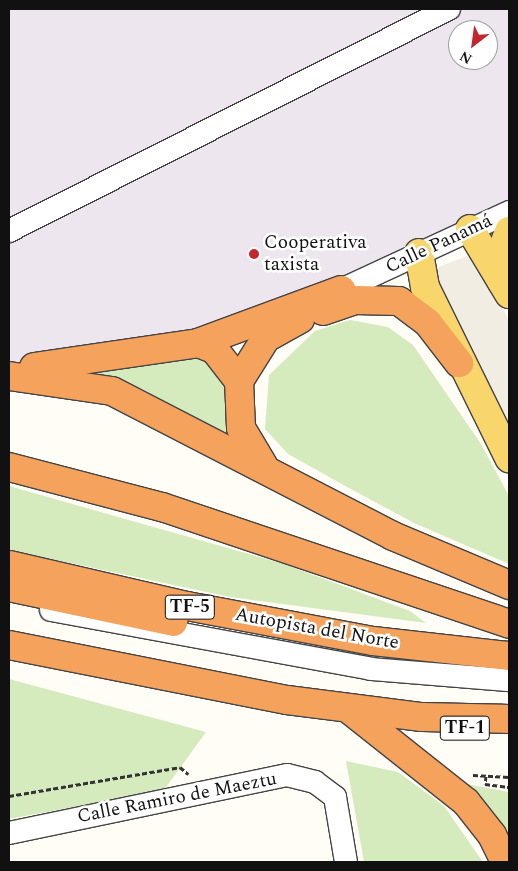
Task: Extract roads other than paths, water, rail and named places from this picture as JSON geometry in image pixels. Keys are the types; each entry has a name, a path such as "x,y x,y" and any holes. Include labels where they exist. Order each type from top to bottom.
{"highway":[{"path":"239,382 266,338 302,317 341,290"},
{"path":"9,375 198,343 341,290"},
{"path":"302,317 355,300 399,301 428,323 459,363"},
{"path":"198,343 224,358 239,382 241,428 263,465"},
{"path":"9,375 112,391 263,465 393,536 509,585"},
{"path":"9,467 162,506 504,619"},
{"name":"Autopista del Norte","path":"9,565 187,606 372,641 509,662"},
{"path":"9,587 158,619 316,645 372,641"},
{"path":"9,645 183,682 350,710 422,717 509,719"},
{"path":"350,710 466,802 492,835 505,862"},
{"name":"TF-1","path":"422,717 509,739"}],"main road":[{"path":"470,230 506,289"},
{"path":"506,289 500,254 509,231"},
{"path":"420,252 425,287 459,363 509,458"}],"street":[{"path":"9,231 448,9"},
{"name":"Calle Panamá","path":"341,290 509,212"},
{"path":"9,600 128,627 371,669 509,662"},
{"name":"Calle Ramiro de Maeztu","path":"9,833 287,776 315,782 335,797 346,862"}],"place":[{"name":"Cooperativa taxista","path":"254,254"}]}
